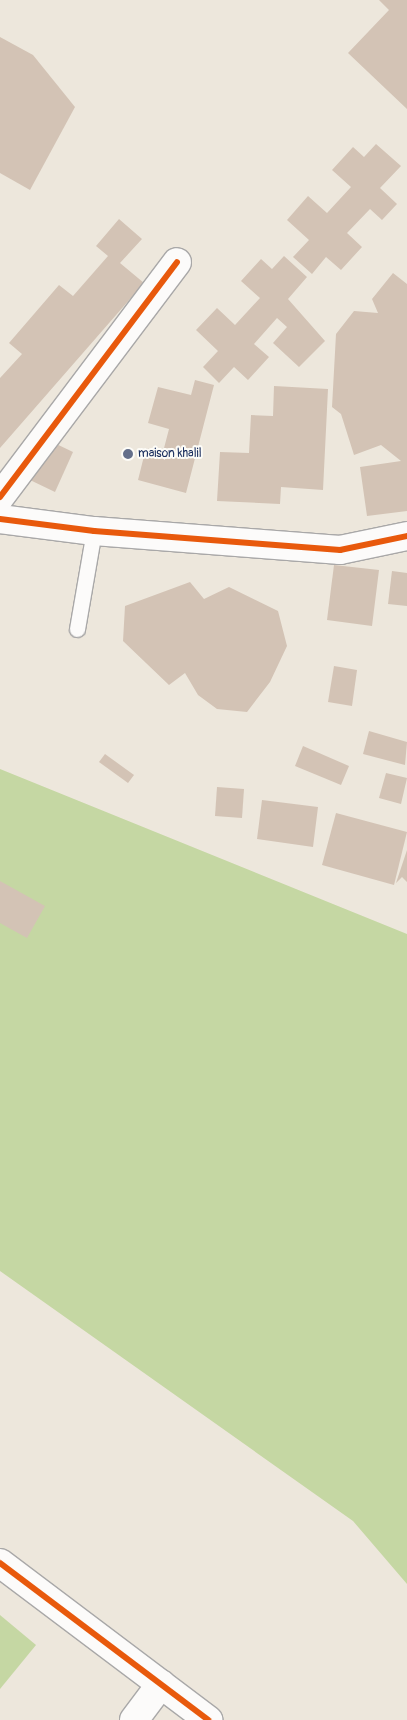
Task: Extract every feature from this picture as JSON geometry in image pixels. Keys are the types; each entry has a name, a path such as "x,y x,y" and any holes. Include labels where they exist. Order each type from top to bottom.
{"street":[{"path":"0,496 177,262"},
{"path":"0,519 94,531 340,550 407,536"},
{"path":"0,1563 208,1720"},
{"path":"134,1720 161,1684"}],"lane":[{"path":"77,629 94,531"}],"green space":[{"path":"0,769 407,934 407,1584 353,1521 0,1271"},
{"path":"0,1615 36,1645 0,1689"}],"building":[{"path":"379,0 407,0 407,109 348,53 389,10"},
{"path":"0,37 33,55 75,107 30,190 0,173"},
{"path":"376,144 401,166 380,188 397,204 382,220 370,209 347,233 362,247 341,270 326,257 312,274 293,257 309,240 287,220 308,196 327,213 351,187 332,170 353,147 364,157"},
{"path":"119,219 142,239 120,263 144,283 0,448 0,378 22,354 9,343 59,285 73,296 108,256 96,246"},
{"path":"284,256 307,277 288,299 325,341 299,367 273,343 287,327 277,318 254,344 269,357 248,380 234,367 219,383 203,367 218,351 196,330 217,308 235,325 260,298 241,281 261,259 272,269"},
{"path":"393,273 407,284 407,511 367,516 360,467 401,461 381,445 354,455 341,414 332,407 336,334 354,311 378,313 372,299"},
{"path":"195,380 214,385 186,493 138,480 146,448 163,452 169,429 148,423 158,387 191,395"},
{"path":"274,386 328,389 323,490 281,487 280,504 217,501 220,452 249,453 251,415 273,416"},
{"path":"48,440 73,452 55,492 30,480"},
{"path":"334,565 379,570 372,626 327,620"},
{"path":"392,571 407,573 407,606 388,604"},
{"path":"190,582 204,599 229,587 278,611 287,646 270,682 247,712 217,709 198,695 185,673 169,685 123,641 125,606"},
{"path":"334,666 357,670 352,706 328,702"},
{"path":"369,731 407,742 405,765 363,754"},
{"path":"303,746 349,766 341,785 295,766"},
{"path":"105,754 134,775 128,783 99,762"},
{"path":"386,773 407,778 401,804 379,798"},
{"path":"217,787 244,789 242,818 215,816"},
{"path":"262,800 318,807 313,847 257,839"},
{"path":"336,813 407,832 394,885 322,865"},
{"path":"407,850 407,882 402,877 396,883"},
{"path":"0,881 45,906 27,938 0,923"}],"cycle path":[{"path":"0,497 177,262"},
{"path":"0,519 94,531 340,550 407,536"},
{"path":"0,1563 208,1720"}],"place":[{"name":"maison khalil","path":"128,454"}]}
